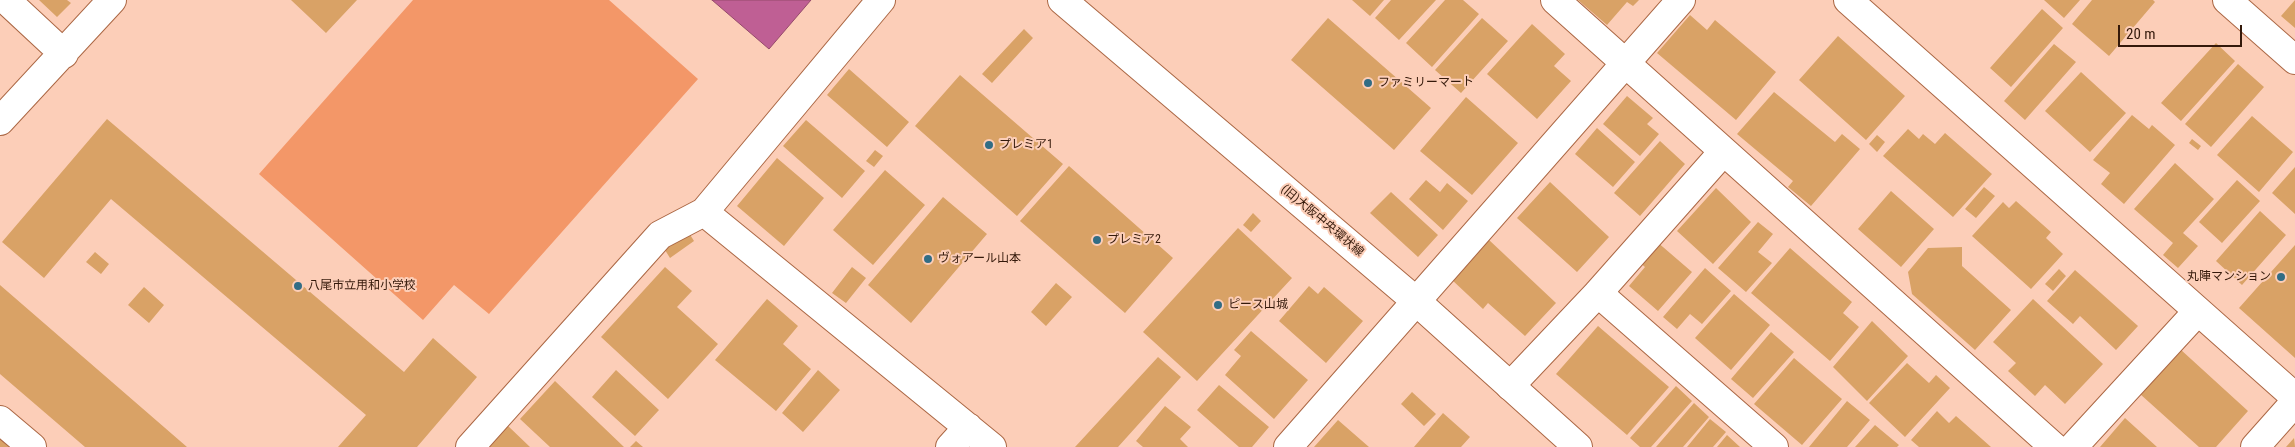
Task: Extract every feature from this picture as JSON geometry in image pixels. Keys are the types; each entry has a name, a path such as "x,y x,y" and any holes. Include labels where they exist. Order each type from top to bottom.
{"street":[{"path":"6,0 64,54"},
{"path":"0,121 112,0"},
{"path":"470,447 660,235 704,212 881,0"},
{"name":"(旧)大阪中央環状線","path":"1062,0 1416,301 1578,447"},
{"path":"1555,0 2054,447"},
{"path":"1288,447 1681,0"},
{"path":"1848,0 2295,397"},
{"path":"2227,0 2295,60"},
{"path":"1510,386 1598,293 1723,152"},
{"path":"704,212 992,447"},
{"path":"1598,293 1774,447"},
{"path":"2073,447 2198,311"},
{"path":"2256,447 2295,402"},
{"path":"0,420 32,447"},
{"path":"950,447 968,427"}],"shaded area":[{"path":"413,0 609,0 698,79 489,314 454,285 423,320 259,174"},
{"path":"712,0 811,0 769,49"}],"building":[{"path":"39,0 67,0 71,3 57,17"},
{"path":"291,0 357,0 326,33"},
{"path":"1352,0 1384,0 1370,16"},
{"path":"1391,0 1436,0 1399,40 1375,18"},
{"path":"1445,0 1463,0 1479,14 1432,67 1406,43"},
{"path":"1578,0 1639,0 1633,6 1627,2 1607,25"},
{"path":"2044,0 2080,0 2064,18"},
{"path":"2092,0 2153,0 2155,2 2109,56 2072,24"},
{"path":"2295,0 2295,28 2281,16"},
{"path":"2042,9 2063,28 2011,87 1990,68"},
{"path":"1690,15 1707,30 1715,20 1776,72 1736,120 1657,53"},
{"path":"1328,18 1431,108 1394,150 1291,60"},
{"path":"1482,18 1508,41 1461,93 1435,70"},
{"path":"1532,24 1565,54 1554,66 1571,81 1537,119 1487,74"},
{"path":"1024,29 1033,38 992,83 982,74"},
{"path":"1838,36 1905,96 1866,140 1799,80"},
{"path":"2216,43 2235,61 2181,121 2161,103"},
{"path":"2054,44 2076,62 2025,120 2004,101"},
{"path":"2238,64 2264,87 2211,147 2185,124"},
{"path":"849,69 909,122 887,147 827,95"},
{"path":"2081,72 2126,113 2090,152 2045,111"},
{"name":"プレミア1","path":"960,75 1063,164 1017,216 915,126"},
{"path":"1774,92 1835,142 1842,134 1860,149 1811,206 1788,187 1793,181 1737,134"},
{"path":"1627,96 1653,118 1647,124 1659,134 1640,156 1603,124"},
{"path":"1466,97 1518,143 1472,195 1420,151"},
{"path":"2132,115 2149,129 2152,125 2175,145 2124,204 2101,184 2110,173 2093,160"},
{"path":"2252,116 2293,152 2259,192 2217,155"},
{"path":"107,119 404,372 433,338 477,377 417,447 338,447 366,415 111,199 44,278 2,242"},
{"path":"806,120 865,171 842,198 783,146"},
{"path":"1597,128 1635,162 1613,187 1575,154"},
{"path":"1908,129 1919,139 1923,134 1935,144 1945,133 1992,174 1953,217 1883,156"},
{"path":"1877,135 1885,142 1877,152 1869,144"},
{"path":"2192,139 2201,146 2198,150 2189,143"},
{"path":"1660,141 1685,164 1640,216 1614,193"},
{"path":"875,150 883,156 874,167 866,161"},
{"path":"777,158 824,198 784,246 737,206"},
{"path":"2175,163 2214,199 2183,233 2198,246 2178,268 2163,255 2173,243 2134,209"},
{"name":"プレミア2","path":"1069,166 1173,258 1125,313 1020,221"},
{"path":"2295,167 2295,214 2272,193"},
{"path":"885,170 925,205 873,265 833,230"},
{"path":"1426,180 1440,192 1447,183 1468,201 1443,230 1409,199"},
{"path":"2237,180 2260,201 2222,243 2199,222"},
{"path":"1550,182 1609,237 1577,272 1517,218"},
{"path":"1984,187 1995,196 1976,218 1965,209"},
{"path":"1716,188 1751,222 1713,264 1677,231"},
{"path":"1891,191 1934,229 1901,267 1858,229"},
{"path":"1391,192 1438,235 1418,257 1370,213"},
{"name":"ヴォアール山本","path":"943,197 987,234 911,323 868,285"},
{"path":"2016,201 2051,232 2046,238 2063,254 2031,289 1972,236 2003,202 2009,208"},
{"path":"2260,211 2286,235 2242,285 2216,261"},
{"path":"1253,213 1261,221 1251,232 1243,225"},
{"path":"1758,222 1773,234 1758,252 1772,263 1746,292 1718,268"},
{"name":"ピース山城","path":"1238,228 1292,278 1197,381 1143,332"},
{"path":"689,233 694,241 670,258 665,250"},
{"path":"1488,239 1556,303 1525,336 1488,303 1483,309 1451,279"},
{"path":"1656,241 1692,272 1658,311 1629,286 1645,267 1639,262"},
{"name":"丸陣マンション","path":"2295,245 2295,358 2239,308"},
{"path":"1962,247 1962,266 2011,310 1975,350 1912,294 1908,272 1928,248"},
{"path":"1790,248 1852,302 1843,313 1859,327 1830,361 1751,293"},
{"path":"95,252 109,264 101,274 86,262"},
{"path":"665,267 692,291 677,307 718,344 668,399 601,337"},
{"path":"852,267 866,278 846,303 832,293"},
{"path":"1705,268 1731,291 1702,324 1690,314 1677,329 1663,317"},
{"path":"2059,269 2066,276 2053,291 2045,284"},
{"path":"2075,270 2138,326 2116,350 2080,316 2073,324 2047,301"},
{"path":"1056,283 1072,297 1046,326 1031,312"},
{"path":"0,285 187,447 85,447 0,374"},
{"path":"1309,286 1318,294 1324,287 1363,321 1326,363 1279,321"},
{"path":"144,287 164,305 149,323 128,305"},
{"path":"1734,294 1770,325 1731,370 1695,338"},
{"path":"767,299 798,326 783,344 811,369 776,411 715,360"},
{"path":"2033,299 2103,364 2065,404 2045,385 2035,396 2008,371 2016,363 1993,342"},
{"path":"1872,321 1908,356 1867,401 1833,367"},
{"path":"1598,326 1669,387 1627,435 1556,374"},
{"path":"1251,331 1308,380 1274,419 1225,375 1241,356 1234,350"},
{"path":"1771,332 1794,352 1753,398 1731,379"},
{"path":"2180,349 2248,411 2216,447 2199,447 2140,394"},
{"path":"1158,357 1181,377 1118,447 1075,447"},
{"path":"1794,358 1842,399 1802,445 1754,404"},
{"path":"1907,363 1929,383 1936,375 1950,388 1905,437 1869,403"},
{"path":"616,370 659,410 635,436 592,397"},
{"path":"818,370 840,390 803,432 782,413"},
{"path":"555,381 624,447 550,447 520,419"},
{"path":"1219,385 1269,427 1252,447 1239,447 1197,410"},
{"path":"1676,386 1692,401 1651,447 1640,447 1630,438"},
{"path":"1412,392 1436,414 1424,426 1401,404"},
{"path":"1847,401 1870,420 1847,447 1809,447"},
{"path":"1694,403 1709,417 1683,447 1656,447"},
{"path":"1165,406 1191,427 1180,439 1188,447 1143,447 1136,441"},
{"path":"1937,411 1949,423 1956,416 1991,447 1919,447 1911,440"},
{"path":"1443,413 1470,437 1461,447 1414,447"},
{"path":"2125,418 2157,447 2100,447"},
{"path":"1710,419 1726,432 1713,447 1687,447"},
{"path":"1338,420 1369,447 1314,447"},
{"path":"506,424 530,447 483,447"},
{"path":"1875,425 1899,445 1897,447 1855,447"},
{"path":"1727,435 1740,447 1717,447"},
{"path":"0,436 15,447 0,447"},
{"path":"2294,438 2295,447 2286,447"},
{"path":"636,441 643,447 630,447"}],"place":[{"name":"ファミリーマート","path":"1368,83"},
{"name":"プレミア1","path":"989,145"},
{"name":"プレミア2","path":"1097,240"},
{"name":"ヴォアール山本","path":"928,259"},
{"name":"丸陣マンション","path":"2281,277"},
{"name":"八尾市立用和小学校","path":"298,286"},
{"name":"ピース山城","path":"1218,305"}]}
